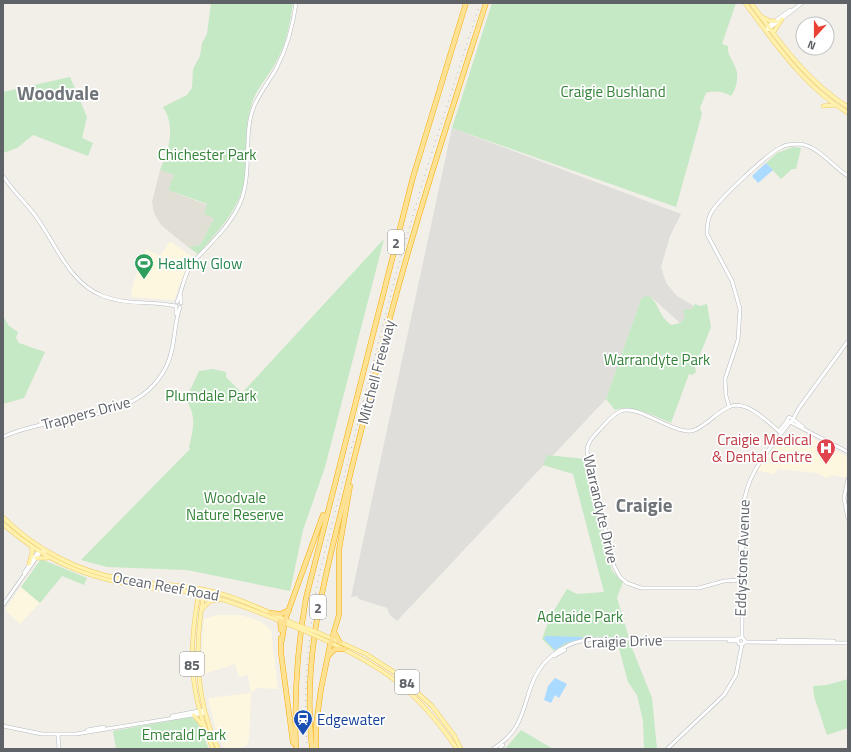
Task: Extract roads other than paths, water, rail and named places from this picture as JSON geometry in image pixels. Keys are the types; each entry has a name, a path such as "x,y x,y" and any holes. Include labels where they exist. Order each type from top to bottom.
{"highway":[{"name":"Mitchell Freeway","path":"295,749 297,663 301,627 329,502 413,177 466,3"},
{"name":"Mitchell Freeway","path":"312,749 310,691 314,634 322,585 391,313 412,239 486,3"},
{"path":"316,749 318,710 327,659 340,608 339,550 352,468"},
{"path":"295,749 281,653 283,621 290,608 329,502"},
{"path":"270,613 281,614 290,608"},
{"path":"334,632 340,643"},
{"path":"327,659 332,650 345,649"}],"main road":[{"name":"Trappers Drive","path":"3,437 24,428 121,405 144,392 158,377 167,362 178,305 186,274 196,259 233,216 241,200 247,180 249,121 254,106 276,68 288,42 294,21 296,3"},
{"path":"745,3 807,82 848,113"},
{"path":"751,3 812,79 848,107"},
{"path":"765,30 799,3"},
{"path":"769,27 802,3"},
{"path":"761,17 770,21 776,21"},
{"path":"774,33 782,19"},
{"path":"823,106 836,105"},
{"path":"780,432 746,407 737,405 729,406 726,396 725,379 740,332 740,309 732,282 708,234 707,226 711,213 721,200 776,150 786,145 799,144 807,146 848,176"},
{"path":"3,176 34,213 71,272 85,286 97,294 114,300 156,302 178,305"},
{"name":"Eddystone Avenue","path":"667,749 724,696 736,675 741,641 743,509 746,491 756,467 848,340"},
{"name":"Warrandyte Drive","path":"729,406 699,428 691,431 680,430 633,412 620,412 613,416 591,439 587,452 614,566 620,577 627,583 641,588 699,588 724,581 741,581"},
{"path":"790,420 848,452"},
{"path":"848,479 844,498 848,519"},
{"path":"848,486 846,498 848,513"},
{"name":"Ocean Reef Road","path":"3,517 16,529 47,551 94,572 122,579 205,590 236,599 270,613 283,621"},
{"name":"Ocean Reef Road","path":"3,524 32,547 49,558 84,574 110,582 191,592 224,600 297,626 331,641 379,667 414,695 429,710 457,749"},
{"path":"3,604 36,558 38,551 35,543"},
{"path":"29,564 32,554 32,547"},
{"path":"38,551 47,551"},
{"path":"3,604 38,551"},
{"path":"36,558 49,558"},
{"path":"69,562 69,566 84,574"},
{"name":"85","path":"200,589 195,614 192,661 194,685 200,712 213,749"},
{"name":"85","path":"205,590 200,615 197,661 199,684 204,711 215,741 220,749"},
{"path":"191,592 195,599 195,614"},
{"path":"200,615 202,608 208,603 215,600 224,600"},
{"name":"Craigie Drive","path":"494,749 504,742 517,724 534,678 543,665 553,654 565,647 582,641 595,639 848,642"},
{"name":"Ocean Reef Road","path":"331,641 340,643 381,663 415,689 432,706 454,735 462,749"},
{"name":"Craigie Drive","path":"499,749 512,736 519,725 537,679 543,669 554,656 568,648 583,642 594,641 741,641"},
{"path":"57,734 204,711"},
{"path":"3,725 38,734 76,734 194,715 200,712"},
{"path":"194,715 204,727"},
{"path":"57,734 58,749"}],"water":[{"path":"766,163 773,170 758,183 752,176"},
{"path":"546,636 582,637 582,639 565,643 555,650 544,639"},
{"path":"555,678 567,684 559,698 555,695 551,703 544,700 548,686"}],"railway":[{"path":"307,749 307,662 319,575 396,274 425,174 480,3"}],"place":[{"name":"Healthy Glow","path":"144,280"},
{"name":"Craigie Medical & Dental Centre","path":"826,465"},
{"name":"Edgewater","path":"303,736"}],"district":[{"name":"Woodvale","path":"58,92"},
{"name":"Craigie","path":"644,504"}],"park label":[{"name":"Craigie Bushland","path":"613,91"},
{"name":"Chichester Park","path":"207,154"},
{"name":"Warrandyte Park","path":"657,359"},
{"name":"Plumdale Park","path":"211,395"},
{"name":"Woodvale Nature Reserve","path":"235,506"},
{"name":"Adelaide Park","path":"580,616"},
{"name":"Emerald Park","path":"184,734"}]}
